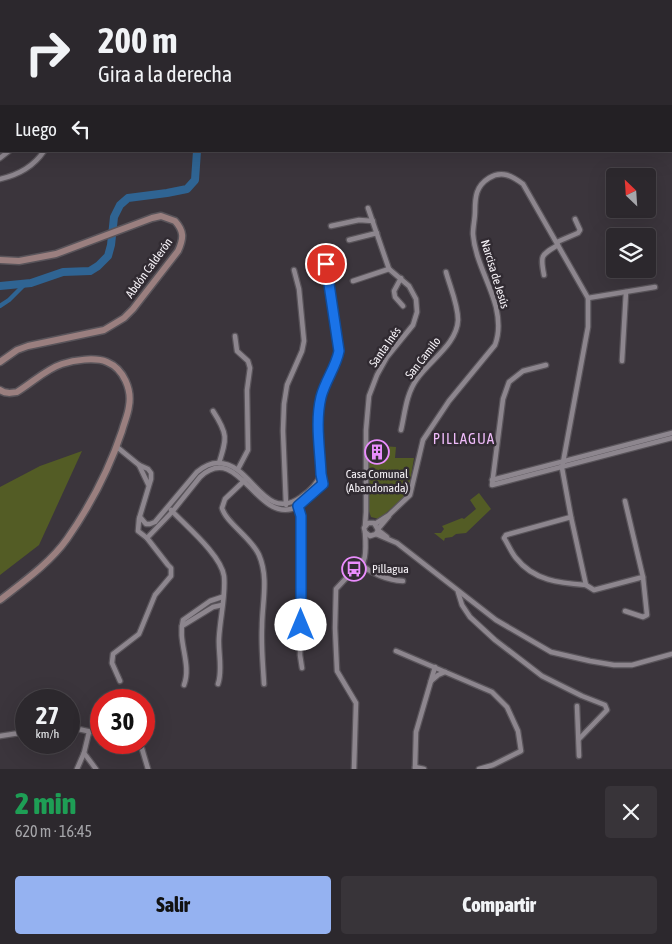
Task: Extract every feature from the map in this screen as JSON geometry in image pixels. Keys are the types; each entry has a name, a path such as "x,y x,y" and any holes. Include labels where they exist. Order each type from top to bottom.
{"street":[{"path":"0,179 29,167 43,152"},
{"name":"Narcisa de Jesús","path":"375,529 410,495 423,440 434,422 495,344 499,334 496,307 473,233 474,199 478,187 486,179 496,175 507,174 524,184 588,298 588,327 562,465"},
{"path":"353,281 389,269 368,208"},
{"name":"Abdón Calderón","path":"0,260 39,259 161,216 175,221 183,235 178,251 124,318 104,330 28,346 12,353 0,362"},
{"path":"544,275 542,256 558,243 578,233 580,230 575,219"},
{"path":"331,226 359,220 373,221"},
{"path":"350,240 377,233"},
{"path":"140,516 145,523 152,524 156,522 170,510 200,469 219,463 238,469 267,505 274,508 288,510 298,506 322,486 319,408 322,395 337,362 339,351 323,258"},
{"name":"Santa Inés","path":"365,532 366,430 369,396 377,374 387,357 413,325 417,312 413,292 401,278 389,269"},
{"path":"286,505 283,432 284,404 288,385 302,351 304,341 299,288 294,270"},
{"name":"San Camilo","path":"401,430 408,395 416,379 447,345 458,321 457,309 446,272"},
{"path":"401,278 394,291 395,297 403,306"},
{"path":"588,298 655,286"},
{"path":"622,362 626,292"},
{"path":"235,336 237,352 248,361 250,368 247,390 248,450 238,469"},
{"path":"0,390 10,393 18,392 62,364 77,360 106,361 124,377 130,395 129,408 117,447 97,489 66,540 53,555 0,600"},
{"path":"546,366 523,371 509,382 503,399 492,483 647,442 672,433"},
{"path":"213,411 226,435 226,442 219,463"},
{"path":"647,442 672,438"},
{"path":"117,447 151,473 138,531 147,538 171,568 170,576 155,595 138,634 113,654 112,663 120,681"},
{"path":"562,465 586,585"},
{"path":"147,538 200,477 208,471 225,469 234,473 270,501 279,505 291,504 304,495 317,483 321,474"},
{"path":"245,480 225,499 222,508 224,514 255,547 260,556 264,572 262,638 264,684"},
{"path":"625,501 643,577 647,615 644,617 625,611"},
{"path":"298,506 301,516 300,655 302,668"},
{"path":"170,510 220,563 224,575 219,640 220,677 218,684"},
{"path":"366,512 375,529"},
{"path":"571,517 504,538 516,558 537,576 564,583 586,585 594,590 643,577"},
{"path":"365,526 370,522 375,529 398,543 496,620 551,652 562,656 614,665 632,665 672,654"},
{"path":"366,545 365,532 375,529"},
{"path":"354,769 356,703 337,671 336,589 354,573 361,563 366,545 375,529"},
{"path":"361,563 392,580 403,581"},
{"path":"458,591 462,605 470,617 503,646 542,676 605,705 607,710 579,739"},
{"path":"184,685 188,676 182,626 184,620 210,601 222,597"},
{"path":"182,626 213,607 222,604"},
{"path":"396,651 492,692 507,707 518,731 522,749 520,752 493,765 479,769"},
{"path":"424,769 415,768 416,732 434,667"},
{"path":"430,682 445,672"},
{"path":"577,706 578,756"},
{"path":"77,769 84,753 89,732 80,730"},
{"path":"0,736 15,734"},
{"path":"84,753 96,769"},
{"path":"144,754 148,769"}],"green space":[{"path":"382,446 396,447 395,458 414,458 408,494 379,519 371,517 369,511 369,459 381,458"},
{"path":"82,451 39,545 0,575 0,487 40,466"},
{"path":"479,493 491,509 466,533 445,538 444,541 434,533 441,533 444,529 442,526 462,518 464,519 476,509 470,500"}],"waterway":[{"path":"0,286 31,283 63,272 90,271 98,266 108,256 114,217 120,205 128,198 187,189 195,180 197,152"},
{"path":"0,306 25,284"}],"place":[{"name":"Casa Comunal (Abandonada)","path":"377,452"},
{"name":"Pillagua","path":"354,569"}],"district":[{"name":"PILLAGUA","path":"464,439"}],"route":[{"path":"301,625 301,516 298,506 323,484 319,408 324,387 337,362 339,351 338,334 326,264"}]}
